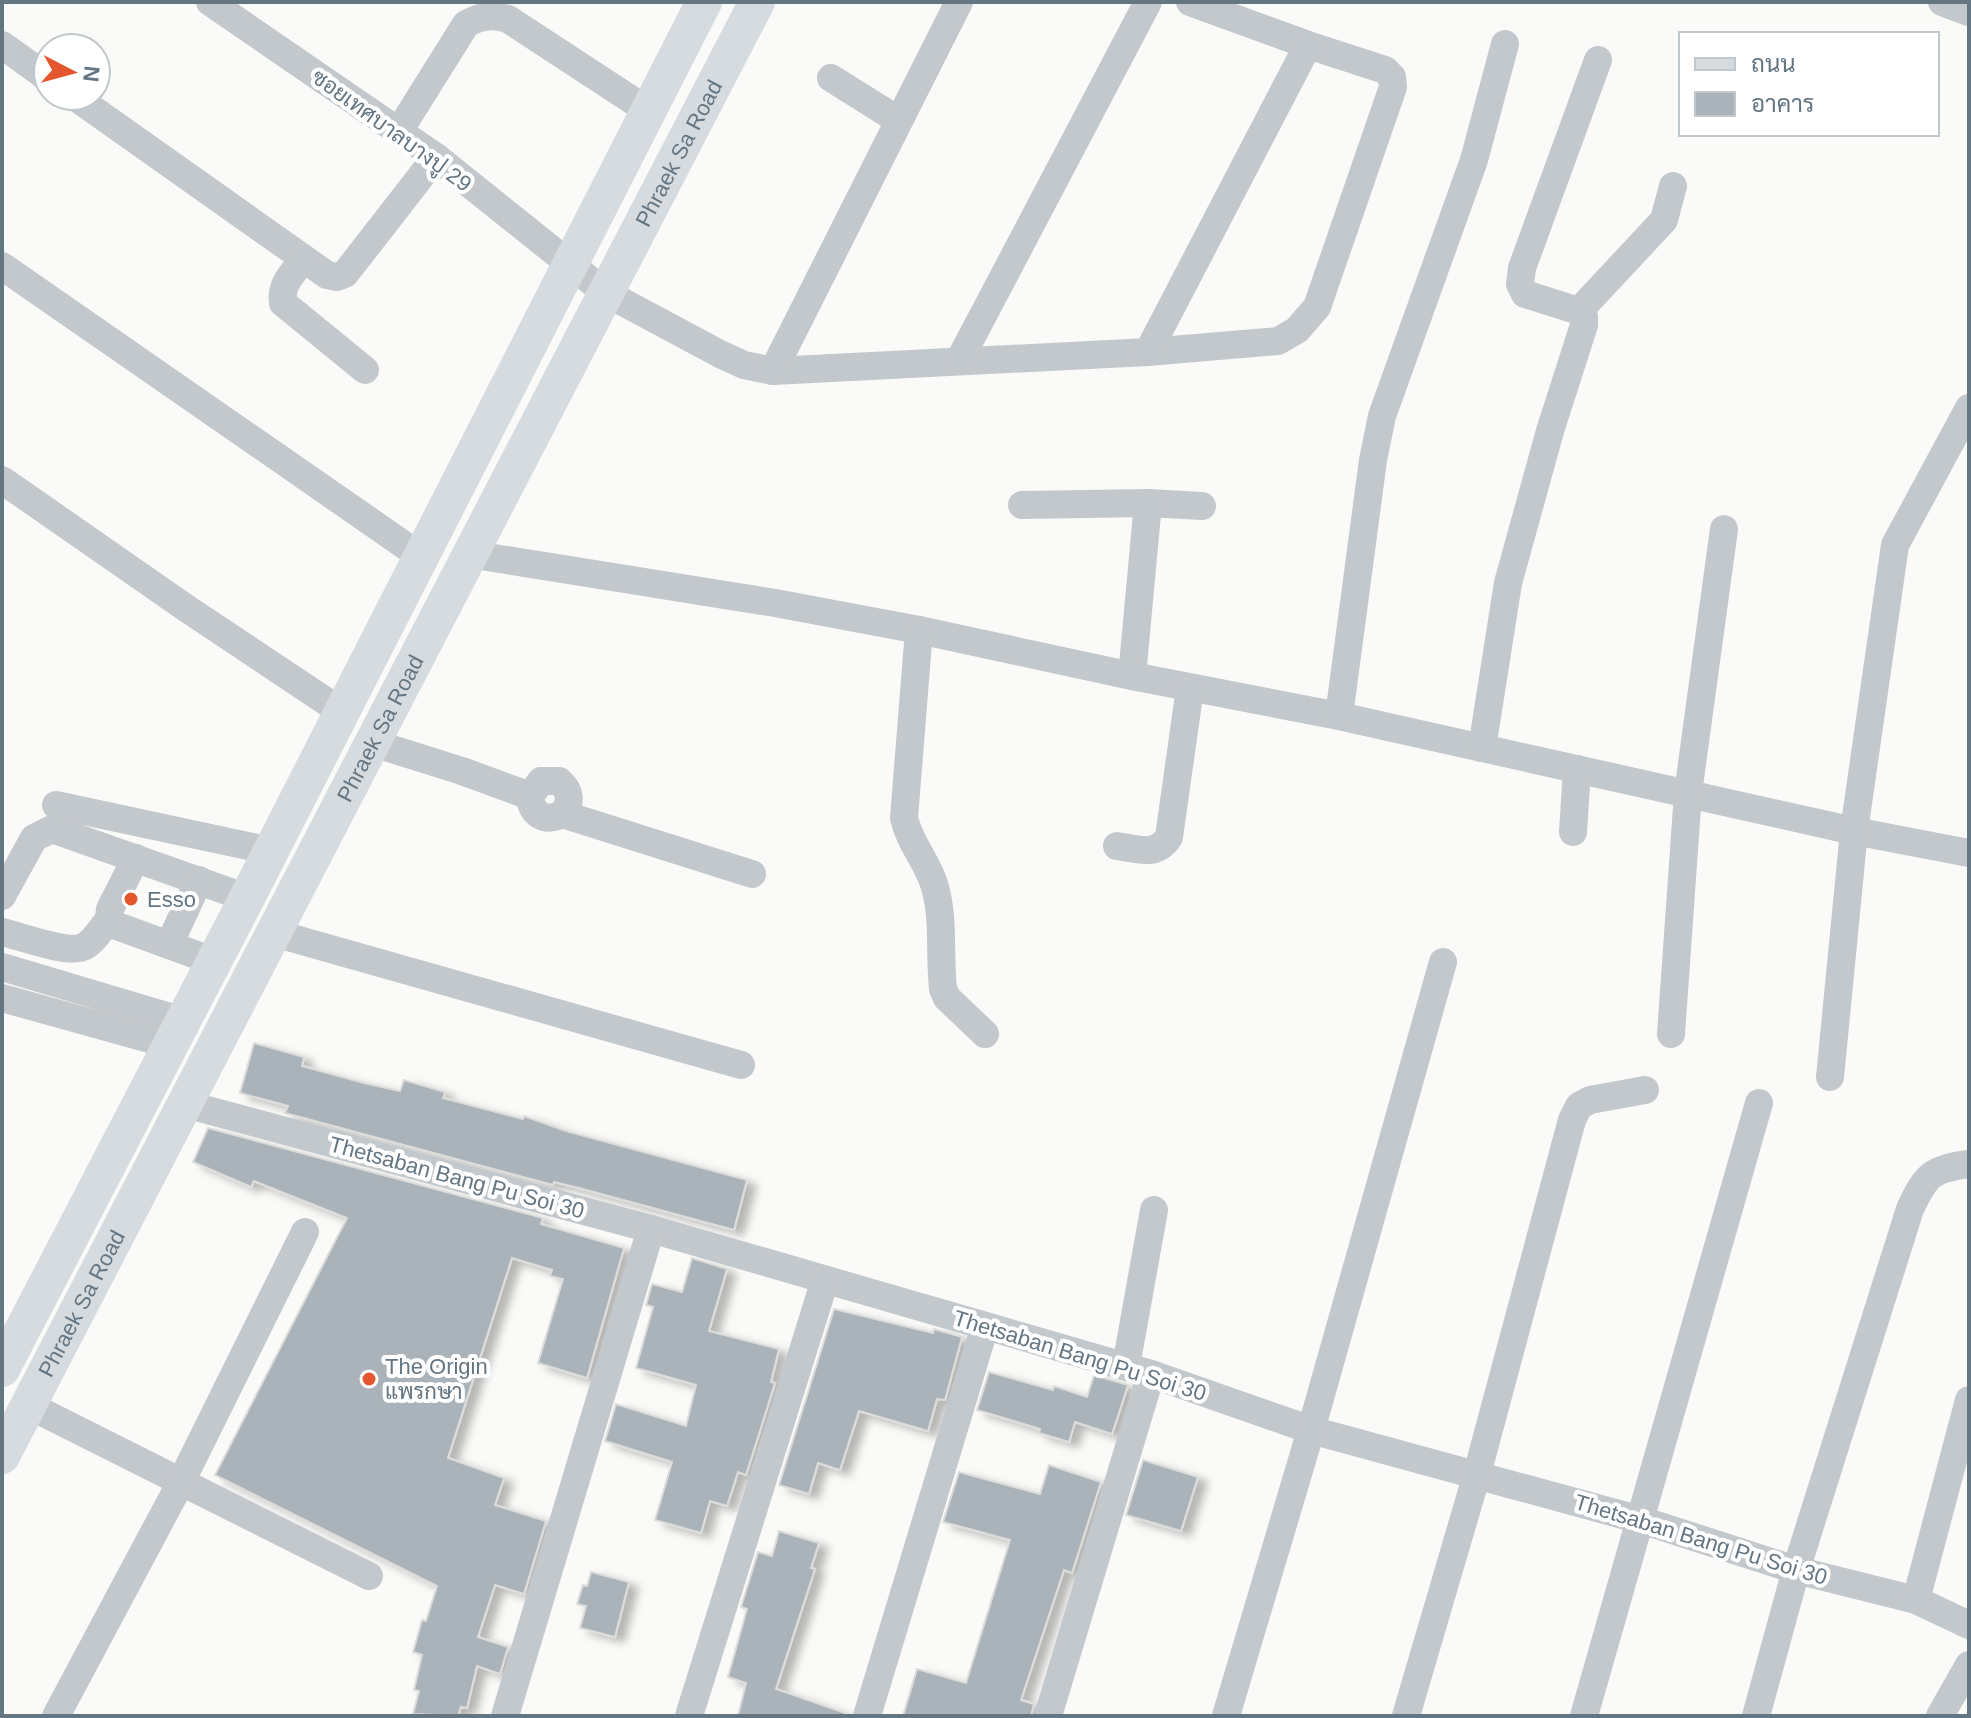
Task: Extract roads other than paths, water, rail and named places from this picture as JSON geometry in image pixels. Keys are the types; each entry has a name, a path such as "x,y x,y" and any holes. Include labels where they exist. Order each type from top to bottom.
{"main road":[{"name":"Phraek Sa Road","path":"7,1349 247,898 704,2"},
{"name":"Phraek Sa Road","path":"2,1456 757,2"}],"street":[{"name":"ซอยเทศบาลบางปู 29","path":"210,2 436,157 606,293 720,354 744,365 773,371 1148,352 1278,341 1297,330 1317,307 1393,87 1392,77 1385,70 1190,2"},
{"path":"773,371 959,2"},
{"path":"959,361 1148,2"},
{"path":"1942,2 1969,12"},
{"path":"399,131 466,24 478,17 494,15 508,19 647,110"},
{"path":"1339,716 1373,460 1382,416 1474,160 1505,44"},
{"path":"2,45 32,67"},
{"path":"1148,352 1308,45"},
{"path":"1482,748 1508,583 1550,431 1584,325 1584,317 1579,311 1525,294 1520,284 1522,268 1598,60"},
{"path":"831,78 898,120"},
{"path":"97,112 327,275 337,277 345,274 436,157"},
{"path":"1579,311 1664,220 1673,186"},
{"path":"304,259 285,283 281,293 283,303 365,370"},
{"path":"2,266 420,556"},
{"path":"1830,1077 1854,831 1895,545 1969,408"},
{"path":"2,480 342,712"},
{"path":"1022,505 1148,503 1202,506"},
{"path":"1132,676 1148,503"},
{"path":"1671,1034 1688,793 1724,529"},
{"path":"469,554 775,603 919,630 1190,688 1339,716 1854,831 1969,853"},
{"path":"919,630 904,818 908,834 933,881 938,903 943,989 947,998 985,1034"},
{"path":"1117,846 1156,851 1163,847 1169,837 1190,688"},
{"path":"373,743 530,796 537,814 549,819 562,814 752,874"},
{"path":"1573,832 1577,769"},
{"path":"56,805 271,851"},
{"path":"2,896 34,838 52,829 247,898"},
{"path":"2,932 66,948 87,946 109,919 110,909 136,858"},
{"path":"169,945 199,880"},
{"path":"109,919 117,926 213,961"},
{"path":"274,933 741,1065"},
{"path":"1226,1716 1311,1430 1443,962"},
{"path":"2,967 177,1033"},
{"path":"2,998 177,1033"},
{"path":"1406,1716 1477,1474 1572,1120 1579,1106 1590,1100 1645,1090"},
{"path":"1584,1716 1759,1103"},
{"name":"Thetsaban Bang Pu Soi 30","path":"185,1104 651,1229 1139,1370 1311,1430 1641,1520 1796,1570 1916,1600 1968,1621"},
{"path":"1756,1716 1796,1570 1910,1209 1929,1174 1948,1166 1969,1164"},
{"path":"1048,1716 1139,1370 1154,1210"},
{"path":"505,1716 651,1229"},
{"path":"56,1716 182,1480 305,1232"},
{"path":"689,1716 825,1280"},
{"path":"867,1716 985,1326"},
{"path":"1916,1600 1969,1400"},
{"path":"28,1405 369,1576"},
{"path":"1940,1716 1969,1665"}],"place":[{"name":"Esso","path":"131,899"},
{"name":"The Origin แพรกษา","path":"369,1379"}]}
